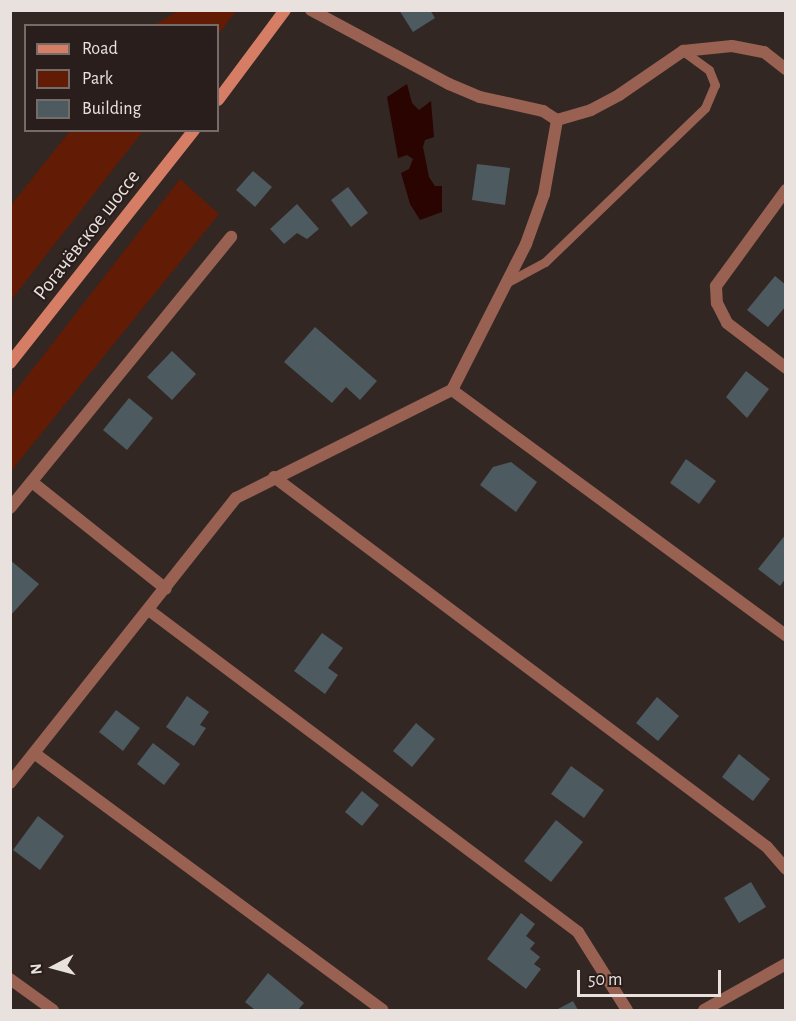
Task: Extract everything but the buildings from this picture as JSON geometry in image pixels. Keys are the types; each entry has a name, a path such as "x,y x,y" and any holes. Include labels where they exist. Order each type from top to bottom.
{"main road":[{"path":"219,99 285,10"},
{"name":"Рогачёвское шоссе","path":"10,363 192,132"}],"street":[{"path":"311,10 449,84 480,97 543,111 557,120 591,110 619,95 683,51 732,46 764,52 784,65"},
{"path":"10,783 150,611 236,498 274,477 453,390 526,244 544,194 557,120"},
{"path":"786,190 716,286 717,303 727,323 786,368"},
{"path":"10,508 231,237"},
{"path":"453,390 786,635"},
{"path":"274,477 767,847 786,868"},
{"path":"32,482 166,589"},
{"path":"150,611 578,932 627,1011"},
{"path":"34,753 382,1011"},
{"path":"704,1011 786,964"},
{"path":"10,979 53,1011"}],"lane":[{"path":"506,283 545,262 705,108 715,85 710,70 683,51"}],"green space":[{"path":"178,10 236,11 219,34 219,24 156,24"},
{"path":"69,132 142,132 11,300 11,205"},
{"path":"180,179 219,214 11,471 11,397"}],"shaded area":[{"path":"407,84 412,103 419,110 431,101 434,137 425,140 423,147 429,177 435,186 442,186 442,212 420,220 410,204 401,173 409,169 413,159 407,155 398,158 387,97"}]}
